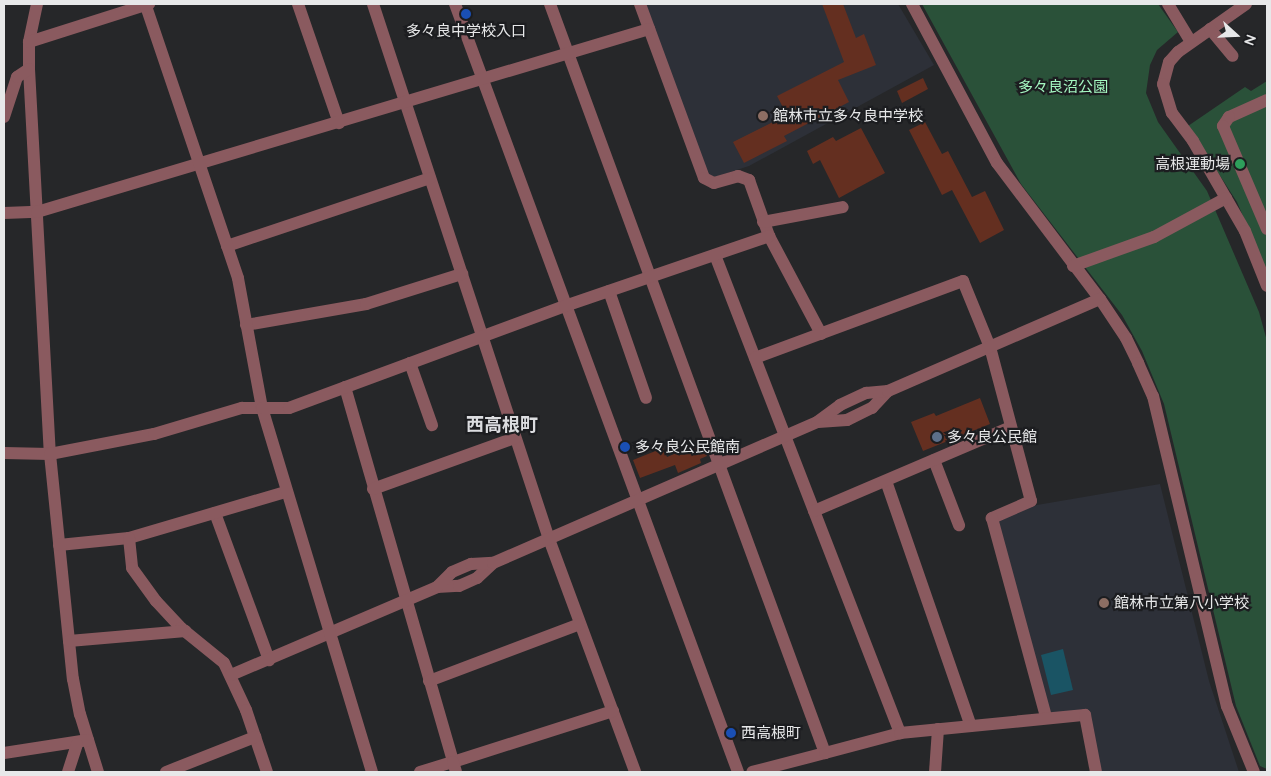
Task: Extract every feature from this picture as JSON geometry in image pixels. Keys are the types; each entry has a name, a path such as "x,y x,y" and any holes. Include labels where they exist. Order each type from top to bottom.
{"street":[{"path":"37,4 29,42 28,69 50,454 69,641 80,714 82,742 98,772"},
{"path":"298,4 339,123"},
{"path":"373,4 549,538 635,772"},
{"path":"455,4 636,502 738,772"},
{"path":"550,4 718,466 825,753"},
{"path":"640,4 704,178 714,183 744,176 749,180 769,236 821,334"},
{"path":"912,4 997,163 1100,299 1126,338 1153,396 1227,706 1254,772"},
{"path":"1168,4 1191,42"},
{"path":"1246,4 1191,42 1169,62 1164,73 1164,96 1245,231 1267,286"},
{"path":"29,42 147,5 238,278 262,408 285,492 372,772"},
{"path":"4,213 37,212 568,55 649,29"},
{"path":"1210,29 1233,56"},
{"path":"4,80 16,77 28,69"},
{"path":"4,116 16,77"},
{"path":"1267,100 1230,117 1223,126 1267,229"},
{"path":"228,246 430,178"},
{"path":"1074,266 1154,237 1226,198"},
{"path":"763,222 843,207"},
{"path":"4,453 50,454 154,434 242,408 289,408 609,290 769,236"},
{"path":"715,255 900,733"},
{"path":"246,325 366,304 462,274"},
{"path":"755,358 963,282 990,347 1031,501 992,518 1046,717"},
{"path":"609,290 646,398"},
{"path":"231,675 437,587 459,586 477,578 493,562 636,502 817,422 847,420 872,408 888,391 1100,299"},
{"path":"410,363 432,425"},
{"path":"345,387 455,767"},
{"path":"814,511 1012,427"},
{"path":"373,489 515,438"},
{"path":"934,460 959,526"},
{"path":"886,481 971,726"},
{"path":"59,545 129,538 285,492"},
{"path":"215,513 269,660"},
{"path":"129,538 132,568 156,601 186,631 224,663 231,675 267,772"},
{"path":"429,681 580,624"},
{"path":"69,641 186,631"},
{"path":"420,772 455,767 612,711"},
{"path":"752,772 900,733 1046,717 1085,715 1096,772"},
{"path":"935,772 938,729"},
{"path":"166,772 255,737"},
{"path":"4,753 82,742"},
{"path":"68,772 82,742"}],"shaded area":[{"name":"館林市立多々良中学校","path":"644,4 898,4 934,65 749,166 715,177 707,175"},
{"name":"館林市立第八小学校","path":"1160,484 1209,681 1239,772 1101,772 1089,710 1052,713 1046,709 998,525 1000,519 1037,505"}],"green space":[{"name":"多々良沼公園","path":"922,4 1158,4 1178,32 1157,50 1150,65 1146,93 1158,122 1207,191 1259,312 1267,341 1267,769 1260,766 1236,706 1164,404 1142,351 1122,315 1021,184"},
{"name":"高根運動場","path":"1267,81 1267,272 1237,202 1188,126 1245,87 1251,91"}],"water":[{"path":"1063,649 1073,690 1051,695 1041,655"}],"building":[{"path":"822,4 843,4 856,38 864,34 876,65 838,80 849,102 784,136 787,141 744,163 733,142 787,115 777,96 844,62"},
{"path":"923,78 928,89 902,103 897,91"},
{"path":"925,122 942,154 948,151 972,197 985,191 1004,230 980,243 952,190 942,195 909,130"},
{"path":"861,128 885,173 839,198 820,160 813,164 807,151 833,137 836,141"},
{"name":"多々良公民館","path":"980,398 990,424 923,451 911,422 934,413 936,416"},
{"path":"702,442 707,456 700,459 701,463 678,473 675,465 640,478 633,460 663,448 667,457"}],"place":[{"name":"多々良中学校入口","path":"466,14"},
{"name":"館林市立多々良中学校","path":"763,116"},
{"name":"高根運動場","path":"1240,164"},
{"name":"多々良公民館","path":"937,437"},
{"name":"多々良公民館南","path":"625,447"},
{"name":"館林市立第八小学校","path":"1104,603"},
{"name":"西高根町","path":"731,733"}],"district":[{"name":"西高根町","path":"502,425"}]}
